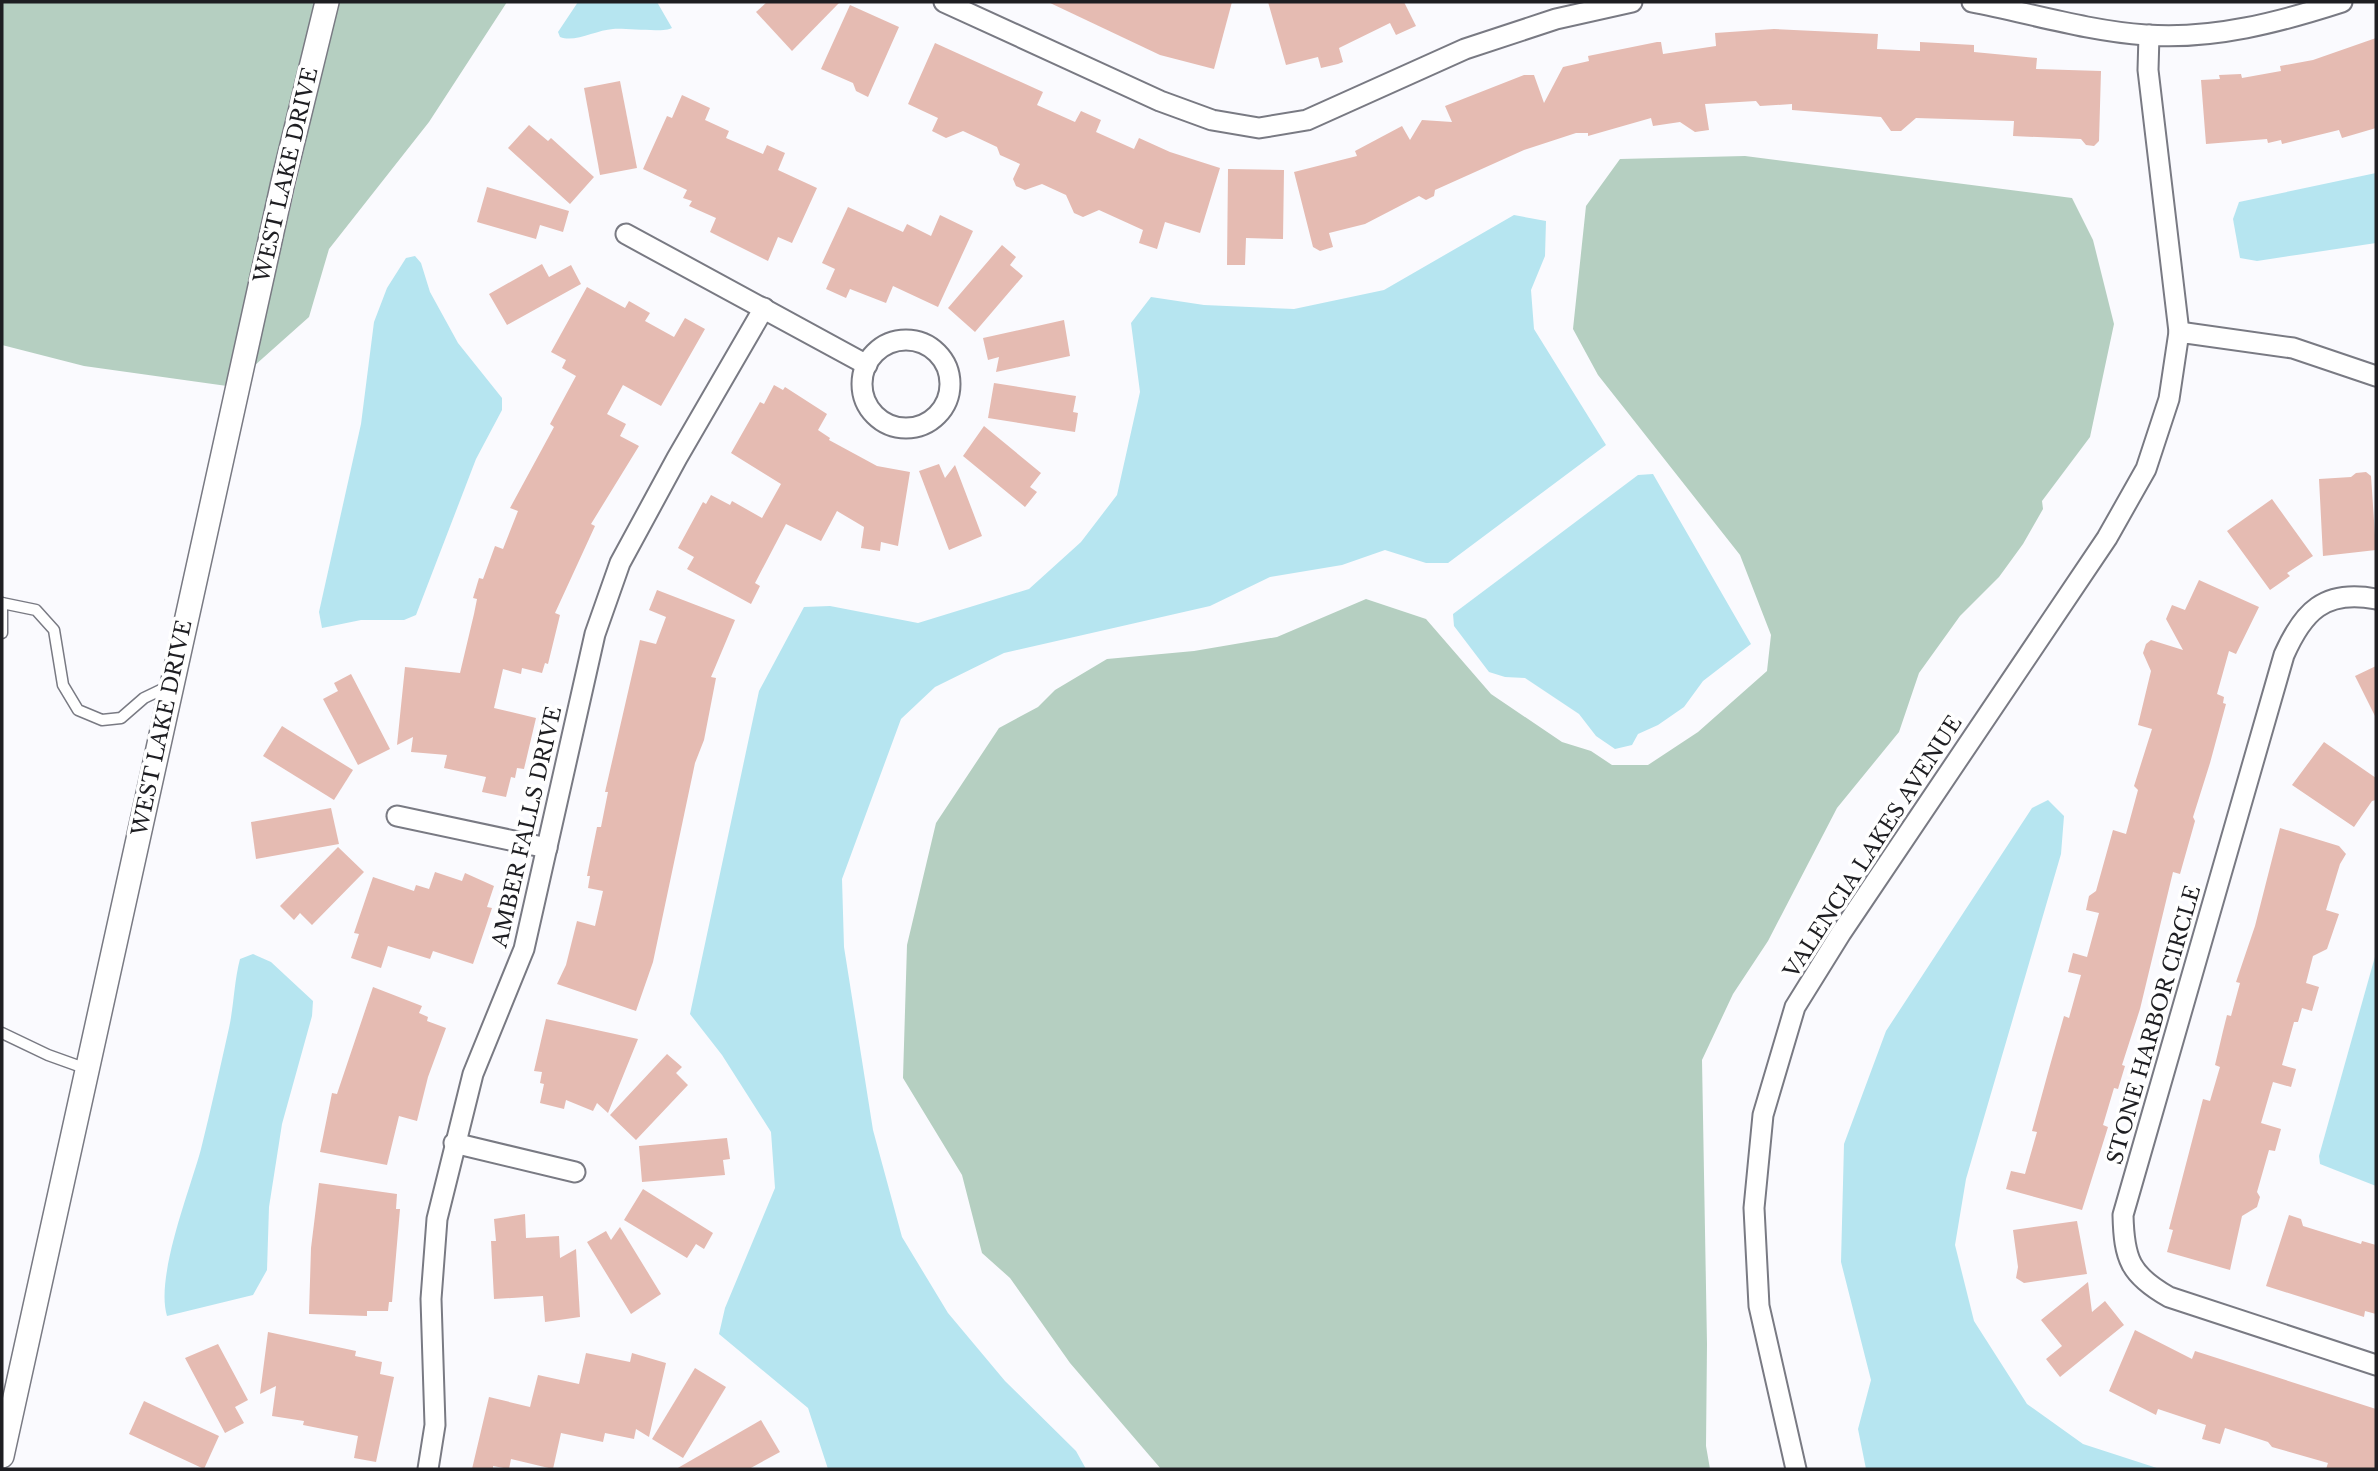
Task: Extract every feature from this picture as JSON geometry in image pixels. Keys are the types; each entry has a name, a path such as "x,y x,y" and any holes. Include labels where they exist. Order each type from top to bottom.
{"street":[{"name":"WEST LAKE DRIVE","path":"2,1456 172,684 327,2"},
{"path":"944,2 1160,101 1212,120 1259,128 1307,120 1465,49 1556,19 1632,2"},
{"path":"1972,2 2114,31 2149,35 2210,33 2289,19 2342,2"},
{"name":"VALENCIA LAKES AVENUE","path":"1796,1469 1759,1306 1754,1208 1763,1115 1795,1007 1841,933 2107,538 2146,469 2169,399 2179,332 2173,257 2148,70 2149,35"},
{"path":"626,234 867,365"},
{"name":"AMBER FALLS DRIVE","path":"428,1469 435,1425 432,1299 437,1219 473,1074 524,949 595,634 620,563 764,308"},
{"path":"2179,332 2293,348 2376,376"},
{"path":"916,341 929,346 948,369 951,383 949,398 943,410 919,427 890,426 877,418 863,393 867,365 887,344 916,341"},
{"name":"STONE HARBOR CIRCLE","path":"2376,599 2339,598 2315,608 2298,624 2284,655 2123,1215 2124,1242 2130,1261 2144,1283 2169,1297 2376,1365"},
{"path":"397,816 547,848"},
{"path":"454,1143 575,1172"}],"lane":[{"path":"2,633 2,603 36,610 54,630 63,685 78,710 102,720 121,718 144,698 172,684"},
{"path":"2,1033 48,1055 87,1069"}],"green space":[{"path":"2,2 315,2 227,386 84,366 2,345"},
{"path":"338,2 507,2 429,122 329,249 309,317 254,366"},
{"path":"1745,156 2072,198 2093,240 2114,324 2090,437 2042,501 2043,509 2023,544 1999,577 1960,616 1919,673 1899,732 1837,808 1768,941 1733,994 1702,1060 1706,1446 1710,1469 1161,1469 1070,1363 1010,1278 982,1253 962,1175 903,1078 907,945 936,823 999,728 1038,707 1055,690 1107,659 1194,651 1277,637 1366,599 1426,619 1491,694 1562,742 1591,751 1612,765 1648,765 1698,732 1767,671 1771,635 1740,555 1598,375 1573,329 1586,206 1620,159"}],"water":[{"path":"578,2 657,2 672,28 613,29 579,37 560,37 558,32"},
{"path":"2376,173 2376,243 2257,261 2240,258 2233,219 2239,202"},
{"path":"1514,215 1546,221 1545,256 1531,290 1534,329 1606,445 1448,563 1426,563 1385,550 1342,565 1270,577 1210,606 1004,653 935,687 901,719 842,879 844,947 873,1130 902,1237 948,1313 1005,1381 1076,1451 1086,1469 828,1469 808,1408 719,1334 725,1308 775,1188 771,1132 722,1055 690,1014 759,691 804,607 830,606 918,623 1029,589 1081,542 1117,495 1140,392 1131,323 1151,297 1204,305 1294,309 1384,290"},
{"path":"415,256 421,263 430,292 458,343 502,398 502,410 476,459 416,615 404,620 361,620 322,628 319,612 361,424 374,322 387,288 406,258"},
{"path":"1653,474 1751,644 1703,681 1684,707 1658,725 1638,734 1632,745 1615,749 1596,736 1579,714 1525,678 1505,677 1489,672 1454,626 1453,614 1638,475"},
{"path":"2048,800 2064,816 2061,854 1966,1179 1955,1245 1974,1321 2027,1404 2083,1444 2160,1469 1866,1469 1858,1429 1871,1380 1841,1262 1844,1144 1886,1031 2032,808"},
{"path":"2376,953 2376,1186 2320,1164 2319,1156"},
{"path":"253,954 271,962 313,1001 312,1016 282,1124 269,1207 267,1270 253,1295 167,1316 166,1279 170,1257 201,1149 229,1028 240,959"}],"building":[{"path":"767,2 840,2 792,51 756,12"},
{"path":"1048,2 1232,2 1214,69 1160,55"},
{"path":"1268,2 1404,2 1416,26 1396,35 1390,23 1339,48 1343,62 1338,64 1321,68 1318,57 1286,65"},
{"path":"850,5 899,27 868,97 856,91 853,83 821,69"},
{"path":"1774,29 1878,34 1877,49 1920,51 1920,42 1974,45 1974,52 2037,58 2036,69 2101,71 2099,141 2094,146 2086,145 2081,139 2013,136 2014,121 1916,118 1901,131 1891,131 1881,117 1792,110 1792,104 1760,106 1756,101 1705,104 1709,130 1695,132 1680,122 1653,126 1651,118 1588,136 1588,133 1576,133 1524,150 1435,190 1434,196 1426,200 1419,196 1365,224 1329,233 1333,247 1320,251 1313,247 1294,172 1357,156 1355,151 1402,126 1410,140 1422,120 1452,122 1445,106 1524,75 1534,75 1544,103 1563,67 1589,61 1588,56 1657,42 1661,42 1663,54 1716,46 1715,33"},
{"path":"2376,38 2376,128 2342,138 2339,130 2282,144 2281,140 2268,143 2267,139 2206,144 2201,80 2220,79 2219,75 2241,74 2242,78 2281,71 2280,66 2313,60"},
{"path":"935,43 1043,92 1037,105 1075,122 1081,111 1101,120 1096,132 1134,149 1139,138 1170,152 1220,168 1200,233 1165,222 1157,249 1139,243 1143,230 1099,210 1083,217 1074,213 1066,195 1042,184 1025,190 1016,186 1013,179 1020,164 1000,155 997,147 963,131 946,138 932,131 938,118 908,104"},
{"path":"620,81 637,168 600,175 584,88"},
{"path":"682,95 710,108 705,120 729,131 726,138 763,154 767,145 785,153 778,170 817,188 792,243 778,237 768,261 710,232 716,218 689,206 692,201 683,198 687,190 643,169 667,116 672,118"},
{"path":"529,125 548,141 551,138 594,177 570,204 508,148"},
{"path":"1228,169 1284,170 1283,239 1246,238 1245,265 1227,265"},
{"path":"487,187 569,211 563,232 540,225 536,239 477,222"},
{"path":"848,207 903,232 907,224 931,236 940,215 973,231 938,307 893,286 886,303 850,289 846,298 826,289 835,269 822,263"},
{"path":"1002,245 1016,257 1010,265 1023,276 975,332 948,308"},
{"path":"542,264 549,277 571,265 581,284 507,325 489,294"},
{"path":"587,287 625,308 629,301 650,313 645,321 674,337 685,318 705,329 661,406 623,385 607,414 626,424 620,436 639,446 591,524 595,526 555,613 560,615 548,664 545,663 542,673 522,668 521,674 503,669 494,708 536,718 524,769 517,768 515,778 511,777 506,797 482,792 486,777 444,768 447,755 411,752 413,737 397,745 405,667 460,673 477,599 473,598 479,578 483,579 495,546 503,549 518,511 510,508 554,427 550,424 576,376 562,368 566,360 551,352"},
{"path":"1064,320 1070,356 996,372 999,357 988,360 983,338"},
{"path":"994,383 1076,396 1073,412 1078,413 1075,432 988,418"},
{"path":"774,385 783,390 785,387 827,414 818,430 830,438 829,440 877,466 910,472 898,546 881,542 880,551 861,548 864,527 837,511 821,541 786,524 755,583 760,586 751,604 687,569 694,557 678,548 703,502 706,504 711,495 730,505 732,501 762,518 781,484 731,453 760,402 764,404"},
{"path":"984,426 1041,473 1030,487 1037,492 1025,507 963,456"},
{"path":"939,464 945,478 955,465 982,536 949,550 919,471"},
{"path":"2366,472 2371,476 2376,550 2323,556 2319,479 2351,477 2356,473"},
{"path":"2272,499 2313,556 2287,573 2290,576 2270,590 2227,531"},
{"path":"2199,580 2259,607 2236,654 2229,651 2217,694 2224,697 2223,703 2226,704 2193,817 2195,821 2180,874 2173,872 2140,1009 2122,1065 2125,1066 2118,1089 2114,1088 2103,1125 2108,1127 2082,1210 2006,1189 2011,1171 2025,1174 2037,1132 2032,1131 2049,1069 2064,1016 2069,1018 2081,975 2068,972 2073,953 2087,957 2099,913 2086,910 2089,896 2096,891 2113,830 2126,834 2138,790 2134,786 2152,729 2138,725 2151,671 2143,653 2146,644 2151,640 2183,650 2166,619 2172,605 2185,610"},
{"path":"657,590 735,620 711,677 716,678 704,740 695,763 653,962 636,1011 557,984 566,965 577,921 595,926 603,891 588,888 590,876 587,876 597,827 601,827 608,792 605,792 640,640 656,644 666,617 649,610"},
{"path":"2376,666 2376,718 2355,676"},
{"path":"351,674 390,749 358,765 323,699 338,691 334,683"},
{"path":"282,726 353,770 334,800 263,756"},
{"path":"2324,742 2376,778 2376,800 2372,801 2354,827 2292,785"},
{"path":"331,808 339,844 256,859 251,822"},
{"path":"2280,828 2339,846 2346,854 2340,864 2326,910 2339,914 2327,949 2313,956 2306,983 2319,987 2312,1011 2302,1008 2298,1022 2294,1022 2282,1065 2296,1069 2291,1087 2273,1082 2261,1123 2281,1129 2275,1151 2269,1150 2257,1192 2260,1197 2257,1207 2242,1216 2230,1270 2167,1252 2173,1230 2169,1229 2203,1099 2210,1101 2220,1067 2215,1065 2227,1015 2231,1016 2240,983 2236,982 2255,926"},
{"path":"338,847 364,872 312,925 300,913 294,920 280,906"},
{"path":"435,872 462,881 465,873 494,886 487,907 492,908 473,964 433,951 430,959 388,946 381,968 351,958 359,934 354,933 373,877 414,891 416,885 429,889"},
{"path":"373,987 422,1006 419,1013 428,1017 427,1021 446,1028 428,1077 417,1121 399,1116 387,1165 320,1152 332,1093 337,1094"},
{"path":"546,1019 638,1039 608,1113 597,1103 593,1111 566,1100 564,1109 540,1103 544,1084 540,1083 542,1072 534,1071"},
{"path":"667,1054 682,1067 676,1073 688,1085 636,1140 610,1115"},
{"path":"727,1138 730,1159 723,1160 725,1175 642,1182 639,1146"},
{"path":"319,1183 397,1194 396,1209 400,1209 392,1302 389,1302 388,1311 367,1311 367,1316 309,1314 311,1248"},
{"path":"643,1189 713,1233 704,1249 696,1244 687,1258 624,1220"},
{"path":"525,1214 526,1238 559,1236 560,1258 576,1249 580,1317 545,1322 543,1296 494,1299 491,1241 496,1241 494,1219"},
{"path":"2289,1215 2301,1219 2303,1226 2361,1244 2362,1241 2376,1245 2376,1314 2365,1311 2364,1317 2266,1286"},
{"path":"2077,1221 2087,1274 2024,1283 2016,1278 2018,1267 2013,1230"},
{"path":"620,1227 661,1294 631,1314 587,1242 606,1231 611,1240"},
{"path":"2088,1282 2092,1312 2105,1301 2124,1325 2060,1377 2046,1359 2062,1346 2041,1320"},
{"path":"2135,1330 2192,1359 2195,1351 2376,1409 2376,1469 2326,1469 2328,1463 2272,1447 2268,1442 2225,1428 2220,1444 2202,1439 2206,1425 2158,1409 2156,1415 2109,1391"},
{"path":"268,1332 356,1351 355,1356 382,1362 380,1374 394,1377 376,1462 354,1458 358,1436 303,1425 304,1421 272,1416 276,1386 260,1394"},
{"path":"218,1344 248,1400 235,1407 244,1423 225,1433 185,1358"},
{"path":"586,1353 630,1362 632,1353 666,1363 649,1437 636,1429 634,1439 605,1433 603,1442 561,1433 553,1469 511,1459 509,1469 493,1466 493,1469 472,1469 489,1397 530,1407 538,1375 579,1384"},
{"path":"695,1368 726,1387 683,1458 652,1439"},
{"path":"144,1401 219,1436 204,1469 129,1434"},
{"path":"761,1420 780,1452 749,1469 676,1469"}]}
